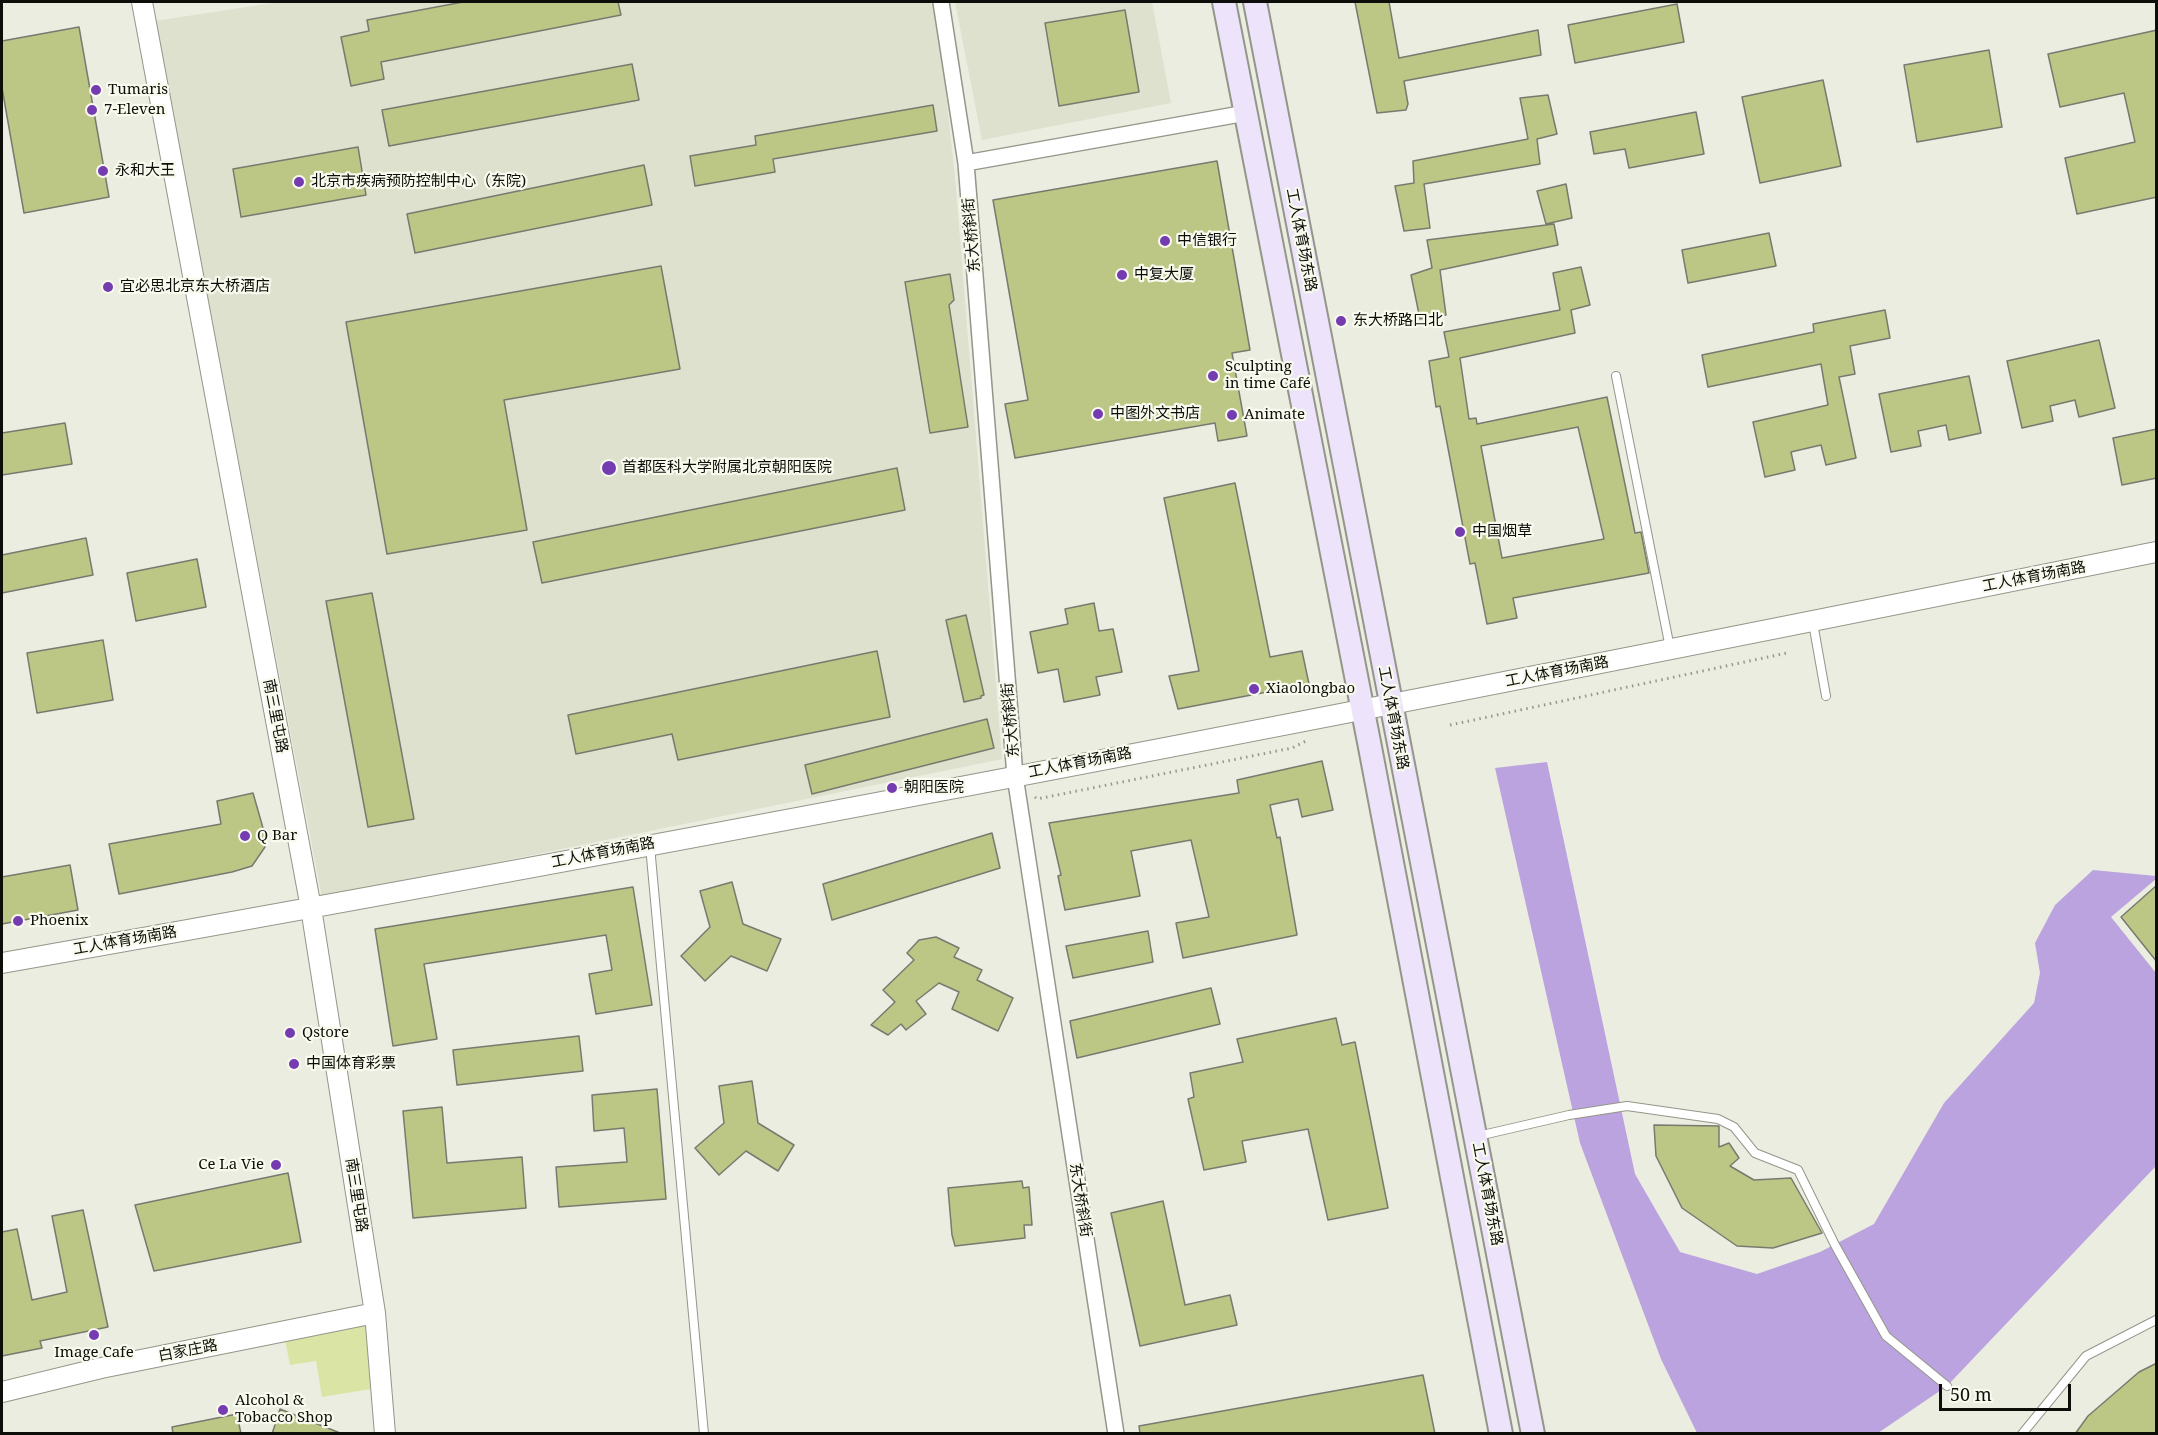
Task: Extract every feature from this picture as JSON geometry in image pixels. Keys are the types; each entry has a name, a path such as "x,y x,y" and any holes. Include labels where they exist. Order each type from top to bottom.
{"main road":[{"name":"工人体育场东路","path":"1224,2 1363,710 1501,1434"},
{"name":"工人体育场东路","path":"1255,2 1533,1434"}],"street":[{"name":"南三里屯路","path":"142,2 311,908 375,1313 385,1434"},
{"name":"东大桥斜街","path":"941,2 966,163 1015,776 1116,1434"},
{"path":"966,163 1246,113"},
{"name":"工人体育场南路","path":"2,963 311,908 1391,705 2157,552"},
{"name":"白家庄路","path":"2,1392 101,1368 375,1313"}],"lane":[{"path":"1616,376 1671,649"},
{"path":"1813,621 1826,696"},
{"path":"650,844 704,1434"},
{"path":"1476,1136 1569,1115 1627,1106 1718,1119 1734,1127 1755,1153 1798,1170 1835,1245 1886,1336 1947,1386"},
{"path":"2022,1434 2086,1356 2157,1320"}],"path":[{"path":"1450,725 1787,653"},
{"path":"1015,776 1037,799 1292,748 1312,738"}],"shaded area":[{"name":"首都医科大学附属北京朝阳医院","path":"279,2 936,2 955,177 1002,759 322,898 155,21"},
{"path":"955,2 1152,2 1171,103 982,140"},
{"path":"1547,762 1635,1174 1680,1252 1757,1274 1820,1252 1874,1224 1944,1103 2034,1003 2040,973 2035,943 2055,905 2093,870 2156,876 2156,879 2111,917 2156,973 2156,1166 1947,1386 1878,1433 1697,1433 1661,1359 1580,1143 1495,768"}],"green space":[{"path":"367,1325 371,1389 322,1397 316,1361 290,1365 285,1340"}],"building":[{"path":"463,2 618,2 621,15 381,62 384,79 351,86 341,37 369,31 367,20"},
{"path":"1355,2 1389,2 1399,58 1538,30 1541,55 1404,81 1408,104 1406,110 1377,113"},
{"path":"1677,4 1684,42 1575,63 1568,25"},
{"path":"1125,10 1139,92 1059,106 1045,23"},
{"path":"79,27 109,197 24,213 2,88 2,41"},
{"path":"2157,30 2157,197 2077,214 2065,158 2135,142 2124,93 2060,107 2048,54"},
{"path":"1989,50 2002,127 1917,142 1904,65"},
{"path":"632,64 639,100 389,146 382,110"},
{"path":"1823,80 1841,166 1760,183 1742,97"},
{"path":"1548,95 1557,134 1537,139 1540,164 1424,184 1430,228 1404,231 1395,186 1414,183 1413,161 1528,139 1520,98"},
{"path":"933,105 937,131 773,159 775,172 695,186 690,156 756,145 755,136"},
{"path":"1696,112 1704,154 1629,168 1625,149 1594,154 1590,132"},
{"name":"北京市疾病预防控制中心（东院)","path":"358,147 366,195 241,217 233,169"},
{"name":"中复大厦","path":"1217,161 1250,350 1232,353 1247,436 1218,441 1215,423 1015,458 1005,404 1028,400 993,200"},
{"path":"644,165 652,205 415,253 407,214"},
{"path":"1566,184 1572,218 1546,224 1537,191"},
{"path":"1554,224 1558,245 1440,270 1446,315 1420,319 1411,275 1432,268 1427,240"},
{"path":"1769,233 1776,266 1688,283 1682,250"},
{"path":"661,266 680,369 504,400 527,530 387,554 346,322"},
{"path":"1581,267 1590,305 1571,310 1575,333 1460,358 1469,419 1476,418 1477,424 1607,397 1635,533 1641,532 1649,573 1513,598 1517,618 1487,624 1475,563 1470,564 1440,406 1436,407 1429,361 1449,357 1444,332 1560,310 1553,273","holes":["1578,427 1604,539 1502,558 1481,446"]},
{"path":"950,274 954,300 949,305 968,427 930,433 905,282"},
{"path":"1885,310 1890,338 1850,346 1855,374 1839,377 1856,458 1826,465 1821,445 1791,452 1795,470 1765,477 1753,422 1828,405 1821,364 1708,387 1702,355 1814,332 1813,324"},
{"path":"2099,340 2115,408 2079,417 2075,400 2050,406 2053,421 2022,428 2007,361"},
{"path":"1969,376 1981,433 1949,440 1946,425 1918,431 1921,446 1891,452 1879,394"},
{"path":"65,423 72,464 2,475 2,433"},
{"path":"2157,429 2157,478 2122,485 2113,438"},
{"path":"897,468 905,510 542,583 533,542"},
{"path":"1235,483 1270,657 1302,651 1309,684 1178,709 1169,676 1199,671 1164,498"},
{"path":"86,538 93,575 2,593 2,555"},
{"path":"197,559 206,607 136,621 127,573"},
{"path":"372,593 414,819 368,827 326,601"},
{"path":"1094,603 1099,631 1113,629 1122,672 1096,677 1100,695 1064,702 1058,669 1038,673 1030,632 1068,624 1065,609"},
{"path":"966,615 984,695 981,698 964,702 946,620"},
{"path":"103,640 113,700 37,713 27,653"},
{"path":"877,651 890,717 678,760 672,734 576,754 568,715"},
{"path":"987,719 994,748 812,794 805,765"},
{"path":"1322,761 1333,810 1302,817 1298,799 1270,805 1277,838 1280,837 1297,935 1183,958 1176,923 1209,917 1191,840 1131,851 1140,896 1065,910 1058,876 1061,875 1049,823 1239,793 1237,780"},
{"path":"253,793 263,828 265,847 252,866 119,894 109,844 221,824 217,801"},
{"path":"992,833 1000,868 832,920 823,884"},
{"path":"70,865 78,910 2,924 2,877"},
{"path":"732,882 743,924 781,939 767,971 731,956 705,981 681,956 710,927 700,891"},
{"path":"2157,885 2157,962 2121,917"},
{"path":"633,887 652,1005 596,1014 589,974 612,970 606,935 424,964 437,1039 393,1046 375,929"},
{"path":"1148,931 1153,962 1073,978 1066,946"},
{"path":"936,937 959,948 954,957 982,970 977,980 1013,998 998,1031 952,1009 959,992 939,983 916,1001 926,1014 906,1030 901,1024 888,1035 871,1025 895,1002 883,990 914,960 907,953 919,940"},
{"path":"1211,988 1220,1024 1077,1058 1070,1021"},
{"path":"1336,1018 1342,1045 1355,1042 1388,1208 1328,1220 1308,1129 1242,1141 1246,1162 1204,1170 1188,1099 1194,1097 1190,1073 1243,1062 1237,1039"},
{"path":"579,1036 583,1071 457,1085 453,1050"},
{"path":"752,1081 758,1123 794,1145 778,1171 746,1151 719,1175 695,1148 724,1123 719,1086"},
{"path":"657,1089 666,1199 559,1207 556,1167 627,1162 624,1128 594,1131 592,1095"},
{"path":"442,1107 447,1163 522,1157 526,1208 413,1218 403,1111"},
{"path":"1654,1125 1719,1126 1719,1147 1729,1143 1739,1158 1730,1166 1754,1180 1791,1178 1822,1233 1773,1248 1737,1246 1682,1208 1656,1156"},
{"path":"288,1173 301,1242 154,1271 135,1205"},
{"path":"1022,1181 1023,1188 1029,1187 1032,1225 1024,1225 1025,1238 955,1246 948,1188"},
{"path":"1163,1201 1185,1305 1230,1295 1237,1325 1140,1346 1111,1213"},
{"path":"83,1210 108,1327 40,1341 42,1348 2,1356 2,1232 17,1229 32,1300 67,1292 52,1216"},
{"path":"2157,1363 2157,1434 2075,1434 2088,1416 2139,1372"},
{"path":"1423,1375 1435,1434 1140,1434 1139,1426"},
{"path":"280,1409 340,1433 340,1434 272,1434"},
{"path":"237,1414 241,1434 173,1434 172,1427"}],"place":[{"name":"Tumaris","path":"96,90"},
{"name":"7-Eleven","path":"92,110"},
{"name":"永和大王","path":"103,171"},
{"name":"北京市疾病预防控制中心（东院)","path":"299,182"},
{"name":"中信银行","path":"1165,241"},
{"name":"中复大厦","path":"1122,275"},
{"name":"宜必思北京东大桥酒店","path":"108,287"},
{"name":"东大桥路口北","path":"1341,321"},
{"name":"Sculpting in time Café","path":"1213,376"},
{"name":"中图外文书店","path":"1098,414"},
{"name":"Animate","path":"1232,415"},
{"name":"首都医科大学附属北京朝阳医院","path":"609,468"},
{"name":"中国烟草","path":"1460,532"},
{"name":"Xiaolongbao","path":"1254,689"},
{"name":"朝阳医院","path":"892,788"},
{"name":"Q Bar","path":"245,836"},
{"name":"Phoenix","path":"18,921"},
{"name":"Qstore","path":"290,1033"},
{"name":"中国体育彩票","path":"294,1064"},
{"name":"Ce La Vie","path":"276,1165"},
{"name":"Image Cafe","path":"94,1335"},
{"name":"Alcohol & Tobacco Shop","path":"223,1410"}]}
